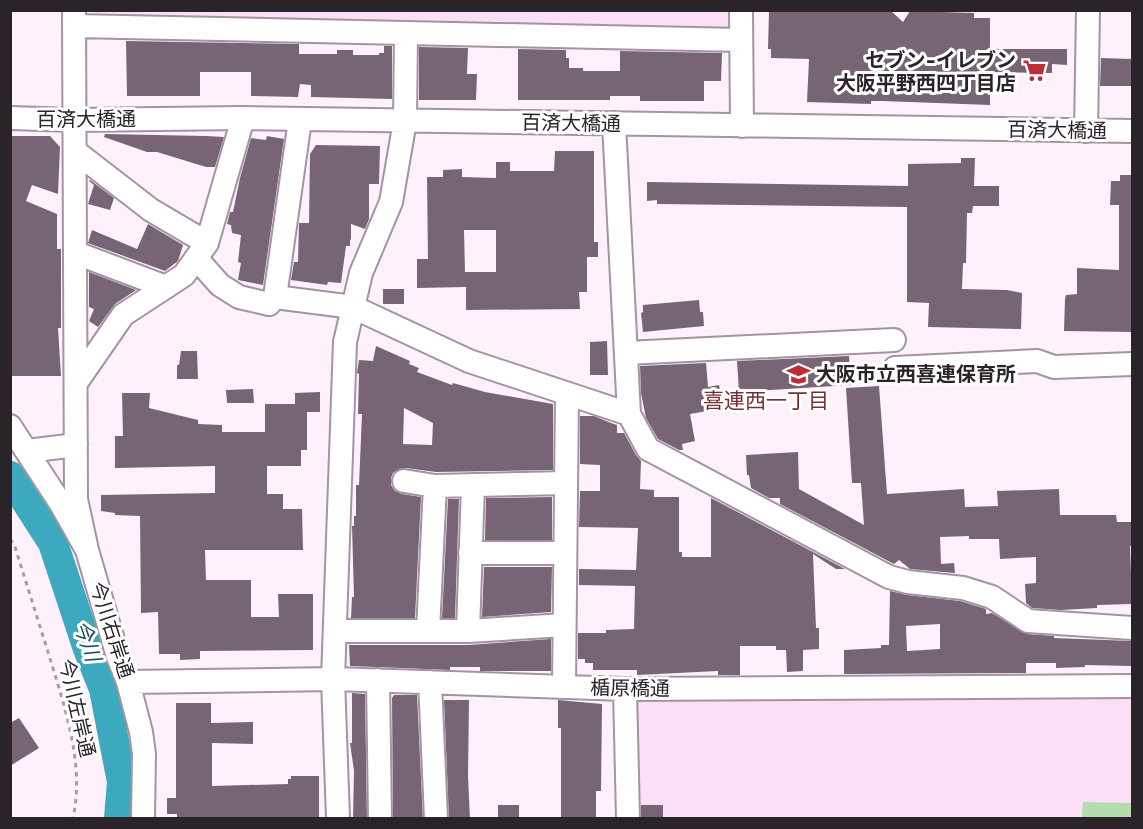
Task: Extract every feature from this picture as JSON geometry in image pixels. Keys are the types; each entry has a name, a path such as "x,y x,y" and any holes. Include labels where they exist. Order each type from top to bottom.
{"street":[{"path":"741,10 742,126"},
{"path":"1086,130 1088,10"},
{"path":"87,550 76,499 75,18 406,34 741,40"},
{"path":"338,819 333,679 345,342 361,273 391,202 405,121 406,34"},
{"name":"百済大橋通","path":"10,118 74,120 243,118 1132,131"},
{"path":"76,383 123,315 184,275 201,250 243,118"},
{"path":"76,152 201,250 220,285 239,297 268,304 275,297 300,120"},
{"path":"614,123 629,414 648,449 889,577 909,582 963,588 992,597 1028,621 1132,628"},
{"path":"76,253 166,287"},
{"path":"275,297 352,307 469,361 629,414"},
{"path":"626,353 894,340"},
{"path":"895,368 1037,361 1054,367 1132,364"},
{"path":"564,687 567,394"},
{"name":"今川右岸通","path":"10,426 61,504 87,550 141,732 144,754 143,819"},
{"path":"27,451 76,446"},
{"path":"404,481 435,486 566,483"},
{"path":"468,631 473,485"},
{"path":"428,631 435,486"},
{"path":"470,553 565,553"},
{"path":"335,631 468,631 564,625"},
{"name":"楯原橋通","path":"128,682 333,679 626,689 1132,686"},
{"path":"378,680 380,819"},
{"path":"430,682 436,819"},
{"path":"626,689 628,819"}],"path":[{"name":"今川左岸通","path":"10,539 15,547 59,689 75,756 78,797 73,819"}],"shaded area":[{"path":"735,10 735,23 727,32 96,19 90,11"},
{"path":"1132,696 1132,818 638,818 636,700"}],"green space":[{"path":"1083,802 1132,803 1132,818 1082,818"}],"building":[{"path":"769,10 890,10 903,22 910,11 974,13 974,18 990,18 990,49 1067,49 1067,65 1052,64 1052,73 990,72 990,105 883,101 871,101 871,104 807,102 809,59 771,58 771,49 768,49"},
{"path":"126,41 299,44 299,54 337,54 337,50 353,50 353,55 379,55 379,53 384,53 384,46 392,46 392,99 311,97 311,85 300,84 298,97 251,96 251,72 200,72 200,96 127,96"},
{"path":"419,47 468,48 467,74 477,74 476,100 419,100"},
{"path":"518,49 566,50 569,68 583,68 583,71 620,71 620,51 722,53 721,81 704,81 704,101 640,101 640,96 610,96 610,100 518,100"},
{"path":"1101,58 1132,59 1132,86 1100,86"},
{"path":"105,134 224,137 215,167 206,167 157,152 147,152 104,137"},
{"path":"10,136 50,136 60,147 58,194 32,185 26,201 57,214 57,249 61,249 61,328 58,328 61,376 11,376"},
{"path":"267,136 284,139 263,285 238,280 241,263 238,262 241,235 232,233 231,225 227,224 230,212 233,212 251,138 266,140"},
{"path":"316,145 380,146 379,184 369,184 369,219 365,229 351,224 350,246 346,246 341,283 328,282 327,285 291,280 294,262 298,262 299,223 309,223 310,154"},
{"path":"555,151 594,151 594,242 598,242 598,257 587,257 587,292 579,292 580,309 466,310 466,287 417,288 417,259 428,259 427,177 443,177 443,170 462,169 462,177 496,178 496,162 510,162 510,171 554,171","holes":["464,230 496,230 496,272 465,272"]},
{"path":"961,158 975,158 974,186 999,186 999,206 973,206 972,213 967,213 966,263 963,263 962,289 1007,290 1022,293 1021,329 928,327 929,303 907,302 907,207 657,204 657,200 647,201 647,182 908,186 908,164 961,163"},
{"path":"1120,175 1132,175 1132,332 1064,331 1065,299 1066,295 1077,294 1077,268 1119,270 1119,205 1110,205 1111,181 1120,181"},
{"path":"90,180 114,198 110,210 88,204 94,185"},
{"path":"148,224 183,245 178,261 165,271 88,243 92,230 137,249"},
{"path":"89,272 136,290 115,304 98,327 89,321 94,309 89,307"},
{"path":"383,289 404,289 404,304 383,304"},
{"path":"699,300 704,326 643,332 641,313 643,305"},
{"path":"607,341 608,375 590,375 590,342"},
{"path":"376,346 410,361 409,364 419,368 417,372 452,385 453,383 485,392 553,404 553,470 436,472 406,468 393,473 391,485 395,491 421,497 415,618 351,618 352,597 354,597 352,526 354,526 354,516 356,516 356,485 359,485 362,414 358,414 359,374 357,373 359,360 373,361","holes":["404,408 433,423 432,445 403,444"]},
{"path":"181,351 197,351 198,379 177,379 177,365 179,365"},
{"path":"849,356 851,385 739,392 737,361"},
{"path":"706,363 708,387 719,385 724,408 690,414 695,441 682,444 683,450 679,450 658,439 646,418 641,393 640,366"},
{"path":"879,386 887,494 964,489 965,507 998,506 997,491 1059,489 1060,515 1116,515 1117,522 1132,522 1132,546 1130,546 1132,604 1097,605 1097,608 1061,610 1032,608 1026,603 1025,584 1036,583 1036,557 1000,559 999,539 969,539 969,536 940,537 941,564 954,563 955,573 910,569 899,560 894,564 780,504 780,498 769,498 751,488 749,475 747,475 746,455 798,452 799,489 864,525 861,483 852,483 846,388"},
{"path":"253,389 254,403 227,403 226,390"},
{"path":"320,392 320,412 307,412 307,450 301,450 301,466 267,466 267,494 283,494 283,509 302,509 303,550 205,550 206,580 251,580 251,617 279,617 278,594 313,594 313,650 200,651 200,659 180,660 180,654 159,654 158,612 141,613 140,516 115,515 115,513 101,511 101,495 215,493 215,466 115,468 115,436 123,436 122,393 150,393 149,408 198,420 198,424 222,425 222,432 265,432 265,404 295,404 295,393"},
{"path":"580,416 594,416 617,425 617,433 624,433 641,461 640,489 654,490 654,497 679,497 679,552 682,552 682,557 711,557 711,498 845,569 836,569 813,554 819,649 803,650 803,671 787,672 786,650 776,650 776,646 740,646 740,675 718,675 718,671 637,675 637,670 593,670 593,663 585,663 585,659 578,659 578,633 606,633 606,630 634,629 635,586 579,585 579,569 636,570 638,528 579,527 580,491 600,491 600,465 580,464"},
{"path":"552,497 552,540 485,540 486,498"},
{"path":"448,499 459,499 455,618 442,618"},
{"path":"484,567 552,567 551,612 482,617"},
{"path":"890,591 960,601 986,609 986,614 992,613 1027,634 1054,636 1054,638 1132,641 1132,666 1085,665 1085,667 1056,668 1056,663 1026,663 1026,673 844,674 844,650 881,648 881,645 889,645","holes":["940,624 940,649 907,651 906,626"]},
{"path":"551,639 551,671 480,671 480,667 450,667 450,670 350,666 349,645 468,645"},
{"path":"352,693 365,694 367,819 353,819 354,771 350,743 352,743"},
{"path":"394,695 417,695 423,819 393,819 392,698"},
{"path":"444,700 469,700 470,819 449,819"},
{"path":"558,700 602,704 601,791 596,791 596,819 561,819 561,728 558,728"},
{"path":"176,703 211,703 211,723 253,722 253,744 212,743 212,786 288,784 291,776 319,776 319,819 177,819 177,814 167,814 167,798 176,798"},
{"path":"19,718 39,748 10,766 10,723"},
{"path":"498,805 519,805 519,819 498,819"},
{"path":"641,805 663,805 663,819 641,819"}],"waterway":[{"name":"今川","path":"10,476 53,543 88,649 104,689 122,782 119,818"}],"place":[{"name":"セブン-イレブン 大阪平野西四丁目店","path":"1034,71"},
{"name":"大阪市立西喜連保育所","path":"798,374"}],"district":[{"name":"喜連西一丁目","path":"766,401"}]}
